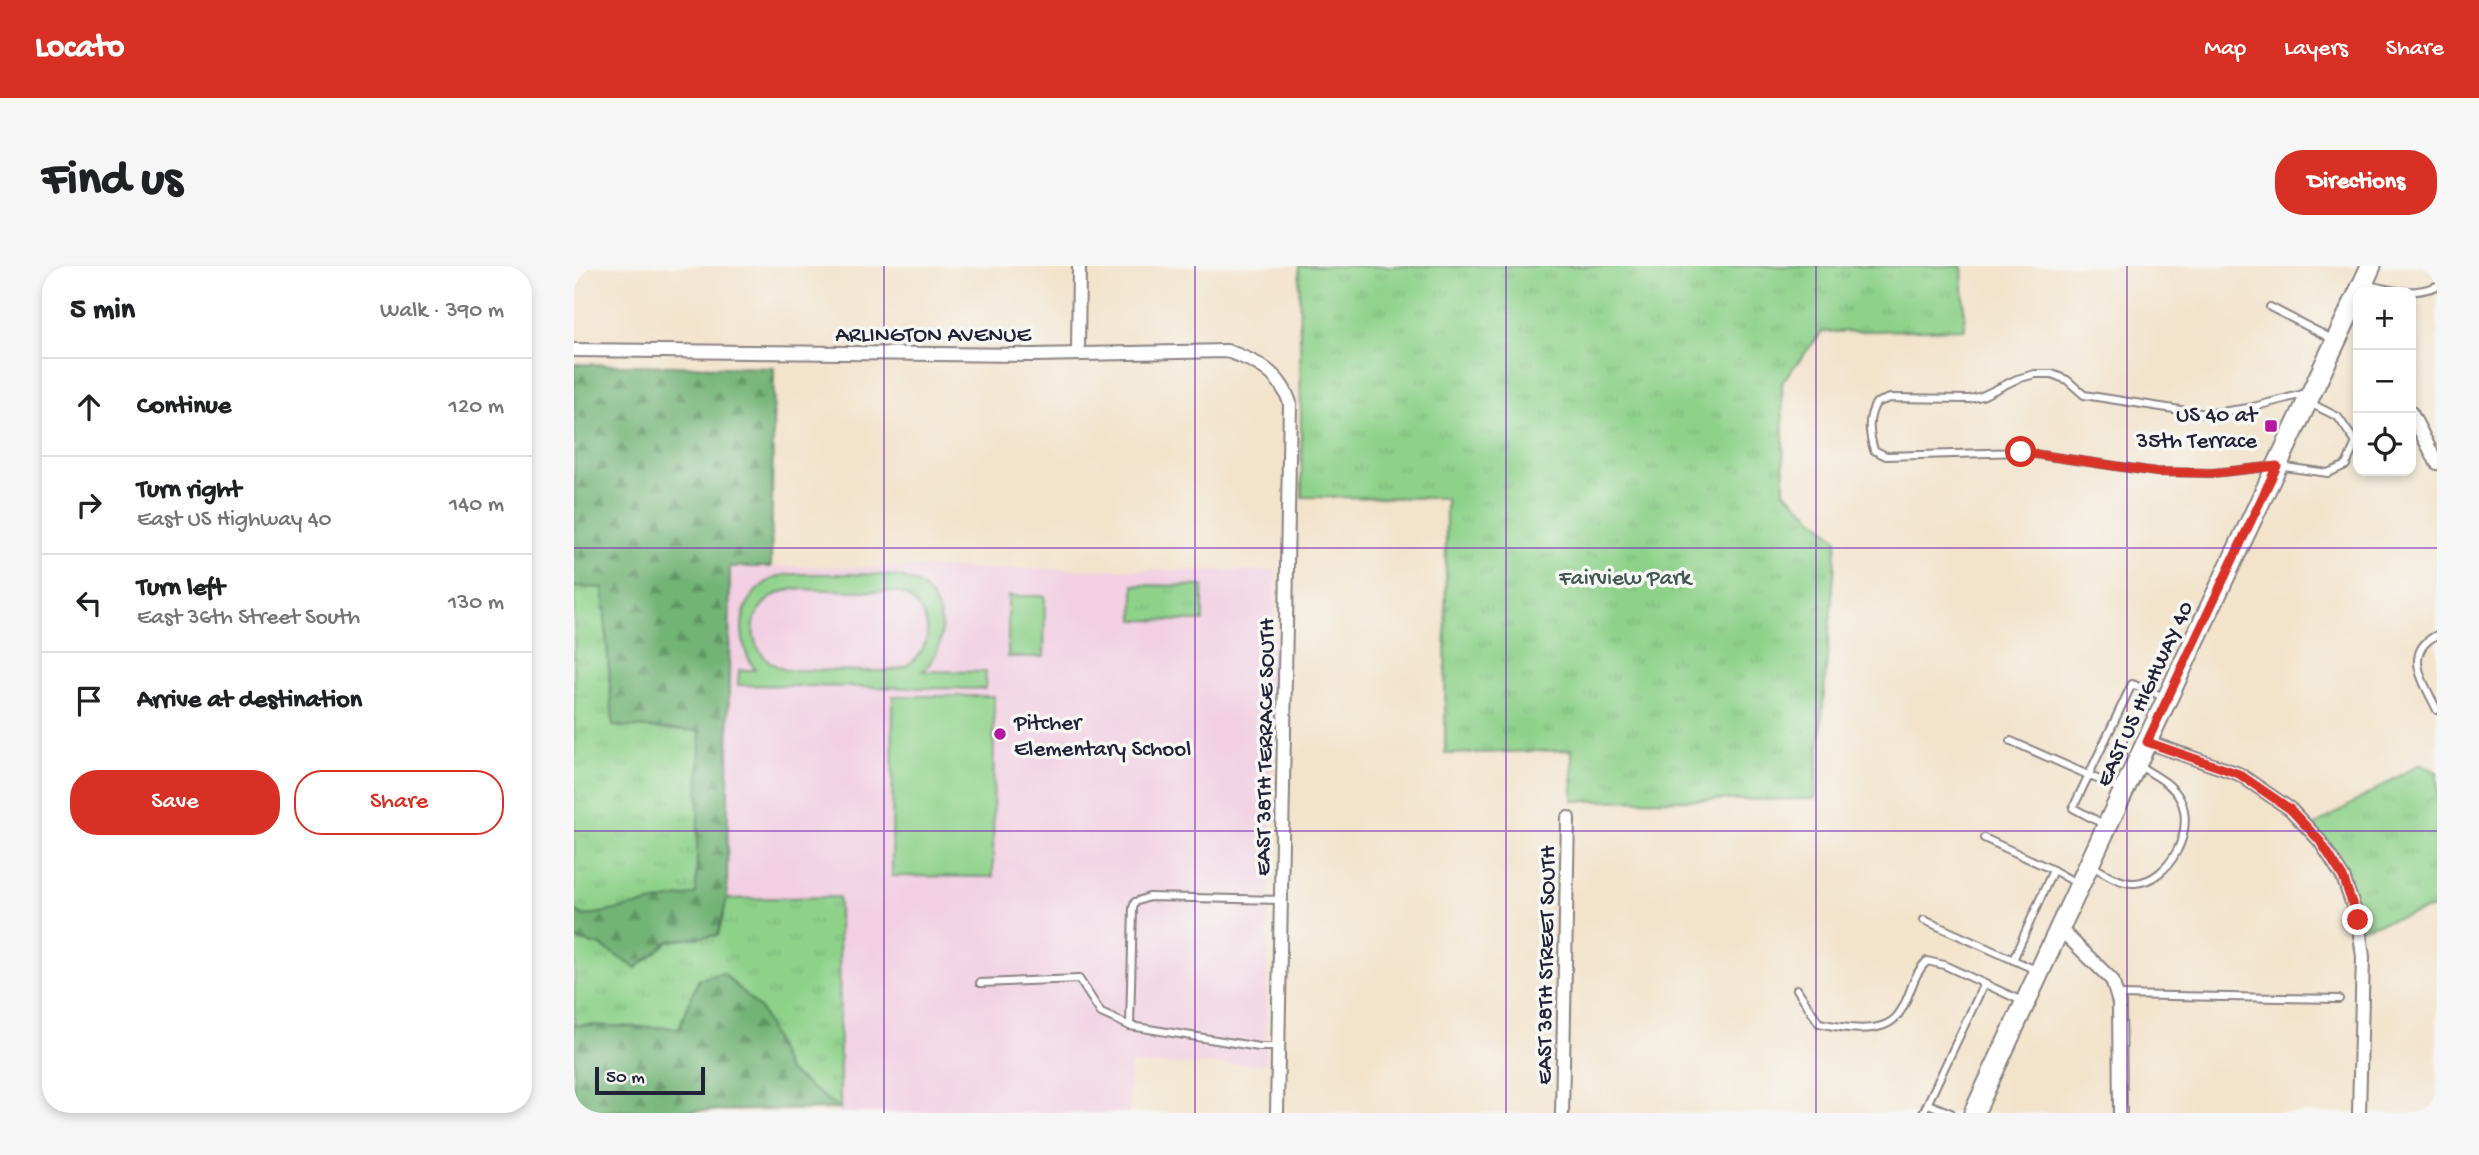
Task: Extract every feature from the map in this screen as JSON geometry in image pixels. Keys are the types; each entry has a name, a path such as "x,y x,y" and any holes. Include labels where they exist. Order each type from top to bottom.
{"main road":[{"name":"EAST US HIGHWAY 40","path":"1974,1113 2353,308"}],"street":[{"path":"1078,353 1079,266"},
{"name":"ARLINGTON AVENUE","path":"574,350 1034,355 1227,351 1255,361 1274,375 1281,384"},
{"name":"EAST 38TH TERRACE SOUTH","path":"1277,1113 1290,403 1281,384"},
{"path":"2416,423 2437,463"},
{"path":"2147,742 2239,774 2290,809 2320,841 2343,877 2358,920 2363,957 2359,1113"},
{"name":"EAST 38TH STREET SOUTH","path":"1562,1113 1568,818"},
{"path":"2060,929 2112,980 2117,995 2120,1113"}],"lane":[{"path":"2416,291 2437,286"},
{"path":"2270,307 2336,341"},
{"path":"2353,435 2338,417 2310,397 2206,414 2084,395 2067,380 2052,374 2035,374 2017,379 1983,396 1969,399 1889,398 1876,403 1870,413 1869,433 1874,450 1886,456 2021,452 2144,470 2193,473 2277,466 2320,473 2334,471 2346,465 2353,449"},
{"path":"2437,635 2430,638 2419,651 2417,666 2437,710"},
{"path":"2107,826 2073,808 2132,684 2168,698"},
{"path":"2011,741 2124,791"},
{"path":"2090,865 2127,883 2138,883 2162,873 2175,853 2184,828 2182,802 2167,783 2136,764"},
{"path":"1984,838 2081,885"},
{"path":"2012,960 2053,870"},
{"path":"1130,1026 1135,902 1149,897 1281,900"},
{"path":"1924,920 2040,972"},
{"path":"1797,989 1819,1023 1860,1030 1890,1021 1898,1015 1918,969 1927,961 1944,965 2025,1003"},
{"path":"980,983 1079,979 1101,1013 1130,1026 1278,1047"},
{"path":"1923,1113 1983,984"},
{"path":"2117,995 2339,999"},
{"path":"1928,1104 1951,1113"}],"shaded area":[{"name":"Pitcher Elementary School","path":"730,566 1276,571 1265,1064 1130,1065 1129,1113 840,1113 839,897 727,899"}],"green space":[{"name":"Fairview Park","path":"1299,266 1962,266 1965,329 1822,332 1782,382 1784,491 1837,539 1815,799 1573,801 1572,750 1445,754 1446,498 1302,497"},
{"path":"574,364 774,368 771,567 730,567 727,899 718,935 669,941 636,968 601,946 574,939 574,910 585,916 696,894 700,731 613,726 603,588 574,587"},
{"path":"790,574 878,575 916,583 934,602 942,633 933,659 923,671 986,672 985,689 738,685 739,670 755,670 745,649 742,623 745,611 756,591 777,577","holes":["793,589 898,592 917,606 927,628 926,641 920,653 910,663 898,669 785,670 770,662 760,651 755,639 757,614 765,603 777,594"]},
{"path":"1134,585 1203,586 1203,621 1134,620"},
{"path":"574,587 603,587 613,726 701,730 696,895 585,916 574,910"},
{"path":"1008,596 1045,596 1044,657 1008,657"},
{"path":"893,696 994,696 993,877 892,876"},
{"path":"2419,764 2437,772 2437,907 2359,929 2343,877 2309,829"},
{"path":"839,897 840,1109 787,1070 761,1010 699,979 679,1028 574,1025 574,939 601,946 636,968 669,941 718,935 727,899"},
{"path":"723,973 761,1010 787,1070 840,1109 574,1112 574,1025 679,1028 699,979"}],"place":[{"name":"US 40 at 35th Terrace","path":"2271,426"},
{"name":"Pitcher Elementary School","path":"1000,734"}],"route":[{"path":"2021,452 2156,472 2213,473 2277,466 2147,742 2239,774 2290,809 2320,841 2343,877 2358,920"}]}
